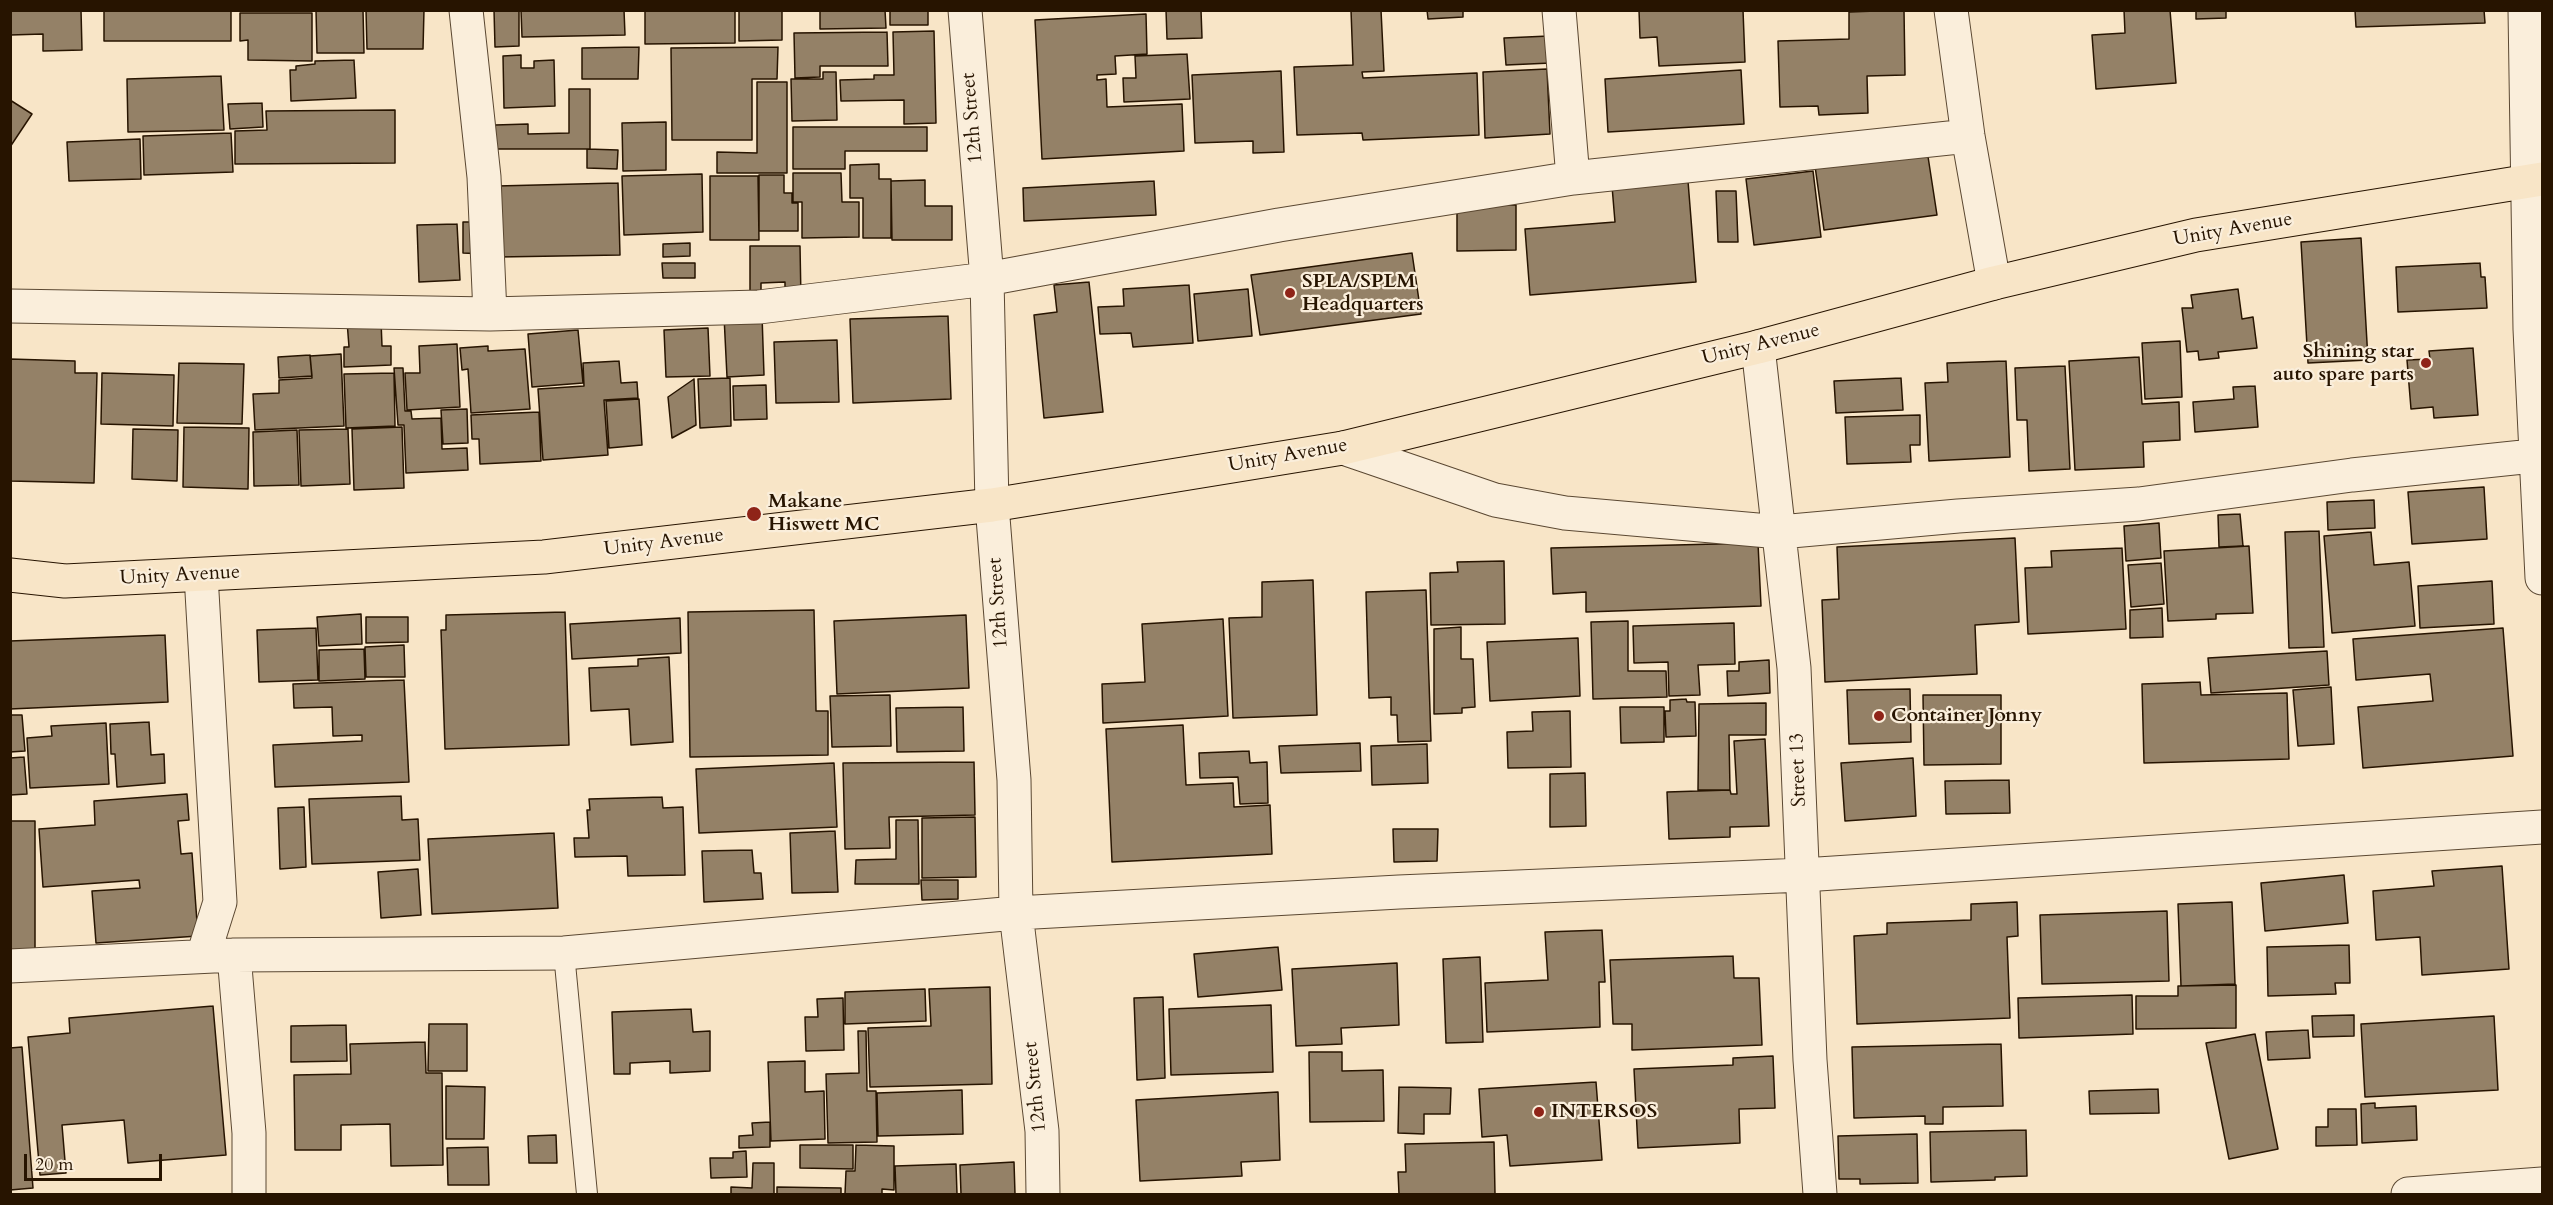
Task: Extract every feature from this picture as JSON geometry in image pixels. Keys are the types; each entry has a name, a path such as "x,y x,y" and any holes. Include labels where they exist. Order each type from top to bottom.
{"main road":[{"name":"Unity Avenue","path":"10,575 65,581 544,557 992,505 1343,448 1758,346 1994,283 2196,236 2536,180"}],"street":[{"path":"466,10 484,177 490,314"},
{"name":"12th Street","path":"965,10 987,279 992,505 1014,780 1016,913 1042,1131 1043,1194"},
{"path":"1559,10 1573,178"},
{"path":"1951,10 1968,136 1994,283"},
{"path":"2525,10 2536,180 2530,329 2540,455 2542,578"},
{"path":"12,303 490,314 759,307 987,279 1280,225 1573,178 1968,136"},
{"name":"Street 13","path":"1758,346 1794,668 1810,1060 1820,1194"},
{"path":"1343,448 1495,500 1565,513 1780,532 1958,516 2139,504 2352,475 2540,455"},
{"path":"201,575 220,902 218,955 249,1133 249,1194"},
{"path":"10,966 218,955 564,953 1016,913 1399,892 1803,875 2542,827"},
{"path":"2408,1194 2542,1184"}],"lane":[{"path":"564,953 587,1194"}],"building":[{"path":"10,10 81,10 82,50 43,51 43,34 10,35"},
{"path":"104,10 231,10 231,41 104,41"},
{"path":"316,10 363,10 364,53 317,53"},
{"path":"366,10 424,10 423,49 367,49"},
{"path":"494,10 519,10 519,46 495,47"},
{"path":"521,10 624,10 625,35 522,37"},
{"path":"645,10 735,10 735,43 645,44"},
{"path":"739,10 782,10 782,40 739,41"},
{"path":"820,10 885,10 886,28 820,29"},
{"path":"890,10 928,10 928,25 890,25"},
{"path":"1166,10 1201,10 1202,38 1167,39"},
{"path":"1351,10 1381,10 1384,71 1362,72 1363,78 1477,73 1479,135 1363,140 1362,133 1297,135 1294,67 1353,65"},
{"path":"1427,10 1463,10 1463,17 1428,19"},
{"path":"1639,10 1743,10 1745,62 1659,66 1657,37 1640,38"},
{"path":"1904,10 1905,75 1867,76 1868,113 1819,115 1818,106 1780,107 1778,41 1849,39 1849,12"},
{"path":"2124,10 2170,10 2176,83 2096,89 2092,35 2125,33"},
{"path":"2196,10 2226,10 2226,18 2196,19"},
{"path":"2355,10 2484,10 2485,23 2356,27"},
{"path":"240,13 312,13 312,61 248,60 248,40 240,41"},
{"path":"1146,14 1147,54 1115,56 1116,74 1097,75 1097,80 1106,79 1107,107 1182,104 1184,151 1042,159 1035,20"},
{"path":"934,31 936,123 904,124 904,100 841,101 840,80 874,79 874,75 894,75 893,32"},
{"path":"887,32 888,66 820,66 820,77 795,78 794,33"},
{"path":"1549,36 1551,63 1506,65 1504,38"},
{"path":"639,47 638,79 582,79 582,48"},
{"path":"778,47 777,79 752,79 752,140 672,140 671,48"},
{"path":"1187,54 1190,99 1124,102 1123,78 1136,78 1135,56"},
{"path":"521,55 521,68 534,68 534,61 554,60 555,106 504,108 503,56"},
{"path":"354,60 356,98 291,101 290,70 296,70 296,66 315,64 315,61"},
{"path":"1547,69 1550,134 1485,138 1483,72"},
{"path":"1741,70 1744,124 1608,132 1605,79"},
{"path":"1281,71 1284,152 1253,153 1253,141 1195,143 1192,75"},
{"path":"823,72 836,72 837,120 792,121 791,79 823,79"},
{"path":"221,76 224,130 128,132 127,79"},
{"path":"757,82 787,82 787,173 717,173 717,152 757,153"},
{"path":"569,89 590,89 590,149 495,149 495,125 528,124 528,134 569,133"},
{"path":"10,100 32,114 10,147"},
{"path":"262,103 263,127 230,129 228,104"},
{"path":"395,110 395,163 235,164 235,131 267,130 266,111"},
{"path":"666,122 666,170 623,171 622,123"},
{"path":"793,127 927,127 927,151 845,151 845,169 793,169"},
{"path":"231,133 233,172 144,175 143,136"},
{"path":"140,139 141,179 69,181 67,142"},
{"path":"587,149 618,150 617,169 587,168"},
{"path":"1927,150 1937,215 1824,230 1815,166"},
{"path":"879,164 879,179 891,179 891,238 863,238 863,198 850,198 850,165"},
{"path":"1813,171 1821,237 1754,245 1746,179"},
{"path":"793,173 841,173 842,202 859,202 859,237 802,238 802,202 793,202"},
{"path":"702,174 703,232 624,235 622,176"},
{"path":"759,175 784,175 784,193 792,193 792,203 798,203 798,231 759,231"},
{"path":"710,176 758,176 759,240 710,240"},
{"path":"925,180 925,206 952,206 952,240 892,240 891,181"},
{"path":"1154,181 1156,215 1024,221 1023,188"},
{"path":"1688,181 1696,282 1530,295 1525,229 1615,222 1612,186"},
{"path":"618,183 620,255 498,257 497,186"},
{"path":"1716,191 1736,191 1738,242 1718,242"},
{"path":"1457,205 1516,205 1516,250 1457,251"},
{"path":"463,222 485,222 485,254 463,253"},
{"path":"457,224 460,280 419,282 417,225"},
{"path":"2361,238 2368,360 2308,363 2301,242"},
{"path":"690,243 690,256 663,257 663,244"},
{"path":"750,246 800,246 801,300 750,301"},
{"path":"1412,253 1421,314 1260,335 1251,275"},
{"path":"662,263 695,263 695,278 663,278"},
{"path":"2480,263 2481,277 2485,277 2487,308 2398,312 2396,267"},
{"path":"785,282 785,295 761,295 761,283"},
{"path":"1089,282 1103,412 1044,418 1034,315 1057,312 1054,285"},
{"path":"1189,285 1193,343 1133,347 1131,333 1100,334 1098,307 1124,306 1123,289"},
{"path":"1248,289 1252,336 1198,341 1194,294"},
{"path":"2238,289 2242,319 2253,317 2257,348 2218,352 2219,358 2199,360 2198,351 2187,352 2182,308 2193,308 2191,295"},
{"path":"762,315 764,375 727,377 724,316"},
{"path":"948,316 951,399 853,403 850,319"},
{"path":"347,321 381,321 382,346 391,346 391,365 344,367 344,347 349,347"},
{"path":"708,328 710,376 666,377 664,330"},
{"path":"578,330 583,383 532,387 528,334"},
{"path":"837,340 839,402 776,403 774,342"},
{"path":"2180,341 2182,397 2145,399 2142,343"},
{"path":"457,344 460,407 407,410 405,373 420,373 419,346"},
{"path":"488,346 488,351 525,349 530,409 471,413 468,369 462,370 460,348"},
{"path":"2473,348 2478,415 2434,418 2433,407 2411,409 2407,360 2430,359 2429,351"},
{"path":"341,354 344,426 255,430 253,394 279,393 279,380 312,378 310,356"},
{"path":"310,355 312,376 279,378 278,357"},
{"path":"2139,357 2142,404 2179,402 2180,440 2143,442 2144,467 2075,470 2069,361"},
{"path":"10,359 75,361 75,373 97,373 94,483 10,481"},
{"path":"619,361 621,383 637,382 638,398 604,400 608,455 543,460 538,389 584,386 583,363"},
{"path":"2006,361 2010,457 1929,461 1925,383 1948,382 1947,363"},
{"path":"179,363 244,364 242,424 177,423"},
{"path":"2065,366 2070,469 2029,471 2027,420 2017,420 2015,368"},
{"path":"394,368 403,368 405,411 411,411 412,419 441,418 442,449 467,448 468,470 406,473 404,425 398,425"},
{"path":"102,373 174,375 173,426 101,424"},
{"path":"394,373 395,426 346,428 344,374"},
{"path":"730,378 731,426 700,428 698,379"},
{"path":"1901,378 1903,410 1836,413 1834,381"},
{"path":"694,379 696,425 672,438 668,397"},
{"path":"766,385 767,419 734,420 733,386"},
{"path":"2255,386 2258,427 2195,432 2193,402 2234,399 2233,387"},
{"path":"639,399 642,445 609,448 606,401"},
{"path":"467,409 468,443 443,444 441,410"},
{"path":"539,412 541,461 480,464 479,439 472,439 471,415"},
{"path":"1920,415 1920,445 1910,445 1911,462 1847,464 1845,417"},
{"path":"184,427 249,428 248,489 183,487"},
{"path":"402,427 404,488 354,490 352,429"},
{"path":"133,429 178,430 177,481 132,479"},
{"path":"348,429 350,484 301,486 299,430"},
{"path":"297,430 299,485 254,486 253,432"},
{"path":"2484,487 2487,539 2412,544 2408,492"},
{"path":"2374,500 2375,528 2328,530 2327,502"},
{"path":"2240,514 2243,546 2219,547 2218,515"},
{"path":"2159,523 2161,558 2126,561 2124,526"},
{"path":"2319,531 2324,647 2289,648 2285,532"},
{"path":"2371,532 2374,565 2409,562 2415,626 2332,633 2324,536"},
{"path":"2015,538 2019,622 1975,625 1977,674 1825,682 1822,600 1839,599 1837,547"},
{"path":"1758,543 1761,606 1586,612 1586,592 1553,594 1551,548"},
{"path":"2249,546 2253,613 2216,614 2216,619 2168,621 2164,551"},
{"path":"2122,548 2126,629 2028,634 2025,568 2052,567 2051,551"},
{"path":"1504,561 1505,624 1431,625 1430,573 1458,572 1457,562"},
{"path":"2161,563 2164,604 2131,607 2128,565"},
{"path":"1313,580 1317,715 1233,718 1229,618 1262,617 1262,582"},
{"path":"2492,581 2494,624 2420,628 2418,586"},
{"path":"1426,590 1431,741 1398,742 1397,715 1391,715 1391,697 1369,698 1366,592"},
{"path":"2162,608 2163,637 2130,638 2130,610"},
{"path":"814,610 816,711 828,711 828,755 690,757 688,612"},
{"path":"565,612 569,745 445,749 441,630 446,630 446,615"},
{"path":"361,614 362,644 319,646 317,617"},
{"path":"966,615 969,688 837,694 834,621"},
{"path":"366,617 408,617 408,642 366,643"},
{"path":"680,618 681,653 572,659 570,624"},
{"path":"1223,619 1228,716 1103,723 1102,684 1145,682 1142,624"},
{"path":"1628,621 1628,671 1666,671 1667,697 1593,699 1591,622"},
{"path":"1734,623 1735,664 1698,665 1700,695 1669,696 1668,662 1634,663 1633,626"},
{"path":"1461,627 1461,659 1473,659 1475,707 1462,708 1462,713 1434,714 1434,629"},
{"path":"316,628 318,680 259,682 257,630"},
{"path":"2503,628 2513,756 2363,768 2358,707 2433,701 2430,674 2356,680 2353,639"},
{"path":"165,635 168,702 10,709 10,641"},
{"path":"1578,638 1580,696 1490,701 1487,642"},
{"path":"404,645 405,677 366,677 365,647"},
{"path":"364,649 365,679 319,681 319,650"},
{"path":"2327,651 2329,685 2211,693 2208,658"},
{"path":"669,657 673,742 631,745 629,709 591,711 589,668 638,666 638,659"},
{"path":"1769,660 1770,693 1728,696 1727,671 1739,671 1739,662"},
{"path":"404,680 409,782 275,787 273,745 362,741 362,735 333,736 332,707 294,708 293,684"},
{"path":"2200,682 2201,695 2287,693 2289,759 2144,763 2142,684"},
{"path":"2331,687 2334,744 2298,746 2293,690"},
{"name":"Container Jonny","path":"1910,689 1911,742 1849,744 1847,690"},
{"path":"890,695 891,746 832,747 830,696"},
{"path":"1923,695 2001,695 2001,764 1924,765"},
{"path":"1686,699 1687,702 1695,702 1696,736 1666,737 1665,711 1670,711 1670,700"},
{"path":"1766,703 1766,735 1729,735 1730,790 1698,790 1699,704"},
{"path":"963,707 964,751 897,752 896,708"},
{"path":"1620,707 1664,707 1664,742 1621,743"},
{"path":"1570,711 1571,767 1508,768 1507,732 1533,731 1532,712"},
{"path":"10,715 22,715 25,751 10,752"},
{"path":"149,722 151,755 164,754 165,783 117,787 115,754 111,754 110,724"},
{"path":"106,723 109,784 30,788 27,738 52,736 51,726"},
{"path":"1183,725 1186,785 1233,783 1234,807 1270,805 1272,854 1112,862 1106,729"},
{"path":"1765,739 1769,826 1730,827 1730,837 1669,839 1667,792 1730,790 1731,794 1737,794 1734,741"},
{"path":"1360,743 1361,771 1281,773 1279,746"},
{"path":"1427,744 1428,783 1372,785 1371,746"},
{"path":"1249,751 1250,763 1267,762 1268,803 1240,804 1238,777 1200,778 1199,753"},
{"path":"24,757 27,794 10,795 10,758"},
{"path":"1913,758 1916,816 1845,821 1841,763"},
{"path":"974,762 975,815 889,817 890,848 845,849 843,763"},
{"path":"834,763 837,827 699,833 696,769"},
{"path":"1585,773 1586,826 1550,827 1550,774"},
{"path":"2009,780 2010,813 1946,814 1945,781"},
{"path":"187,794 189,820 178,821 181,854 192,853 198,936 96,943 92,891 140,888 139,880 43,887 39,829 95,825 94,801"},
{"path":"401,796 402,820 418,819 420,860 312,864 309,799"},
{"path":"662,797 663,808 683,807 685,875 628,876 627,856 575,857 574,838 589,838 587,810 590,810 589,799"},
{"path":"304,807 306,867 280,869 278,808"},
{"path":"975,817 976,877 922,878 922,818"},
{"path":"896,820 918,820 919,884 855,884 856,860 896,859"},
{"path":"10,821 35,821 35,952 10,952"},
{"path":"1393,829 1438,829 1437,861 1394,862"},
{"path":"835,831 838,892 792,893 790,833"},
{"path":"554,833 558,908 432,914 428,839"},
{"path":"752,850 754,873 761,873 763,899 704,902 702,851"},
{"path":"2502,866 2509,969 2422,975 2420,937 2376,940 2373,891 2434,886 2432,871"},
{"path":"418,869 421,915 381,918 378,872"},
{"path":"2344,875 2348,923 2265,931 2261,883"},
{"path":"921,880 958,880 958,899 922,900"},
{"path":"2017,902 2018,936 2007,937 2010,1018 1857,1024 1854,936 1887,934 1887,923 1971,920 1971,904"},
{"path":"2232,902 2235,984 2181,986 2178,904"},
{"path":"2167,911 2169,981 2042,984 2040,915"},
{"path":"1602,930 1605,982 1599,982 1600,1027 1487,1032 1485,983 1548,980 1545,932"},
{"path":"2349,945 2350,983 2335,983 2336,994 2268,996 2267,947"},
{"path":"1278,947 1282,990 1198,997 1194,954"},
{"path":"1733,956 1734,978 1759,978 1762,1045 1632,1050 1632,1024 1613,1024 1610,960"},
{"path":"1480,957 1483,1042 1446,1043 1443,959"},
{"path":"1397,963 1399,1025 1341,1028 1342,1044 1296,1046 1292,969"},
{"path":"2236,985 2236,1028 2136,1029 2136,996 2178,996 2178,986"},
{"path":"990,987 992,1084 870,1087 868,1028 931,1026 929,989"},
{"path":"925,989 926,1021 845,1024 845,992"},
{"path":"2132,995 2133,1034 2019,1038 2018,998"},
{"path":"1163,997 1165,1078 1137,1080 1134,998"},
{"path":"843,998 844,1050 806,1051 805,1017 818,1017 817,999"},
{"path":"1271,1005 1273,1072 1171,1075 1169,1009"},
{"path":"213,1006 226,1155 128,1163 124,1120 62,1125 66,1173 40,1175 28,1037 70,1033 69,1018"},
{"path":"691,1009 693,1032 710,1031 710,1071 670,1073 670,1061 630,1063 630,1074 614,1074 612,1012"},
{"path":"2354,1015 2354,1036 2313,1037 2312,1016"},
{"path":"2494,1016 2498,1090 2365,1097 2361,1024"},
{"path":"429,1024 467,1024 467,1071 428,1071"},
{"path":"346,1025 347,1061 291,1062 291,1026"},
{"path":"2308,1030 2310,1058 2268,1060 2266,1032"},
{"path":"858,1031 866,1031 867,1091 876,1091 877,1142 828,1143 826,1074 859,1073"},
{"path":"2255,1034 2278,1149 2229,1159 2206,1043"},
{"path":"425,1042 426,1073 442,1073 443,1165 391,1166 390,1124 341,1125 341,1150 295,1150 294,1075 351,1074 350,1044"},
{"path":"2001,1044 2003,1106 1943,1107 1943,1124 1925,1124 1925,1116 1854,1118 1852,1047"},
{"path":"22,1047 33,1188 10,1190 10,1048"},
{"path":"1309,1052 1342,1052 1342,1071 1383,1070 1384,1121 1310,1122"},
{"path":"1773,1056 1775,1108 1739,1109 1740,1143 1638,1148 1634,1069 1733,1065 1733,1058"},
{"path":"805,1061 805,1092 824,1091 825,1139 771,1141 768,1062"},
{"name":"INTERSOS","path":"1596,1082 1602,1160 1510,1166 1507,1135 1482,1137 1479,1089"},
{"path":"446,1086 485,1087 484,1139 446,1139"},
{"path":"1399,1087 1451,1088 1450,1114 1424,1114 1424,1134 1398,1133"},
{"path":"2158,1089 2159,1113 2090,1114 2089,1091"},
{"path":"962,1090 963,1134 878,1136 877,1093"},
{"path":"1278,1092 1280,1160 1241,1162 1242,1176 1140,1181 1136,1100"},
{"path":"2375,1103 2375,1108 2416,1106 2417,1140 2362,1143 2361,1104"},
{"path":"2328,1109 2356,1109 2357,1145 2316,1146 2316,1127 2328,1127"},
{"path":"770,1122 770,1147 739,1148 739,1136 753,1135 752,1123"},
{"path":"2026,1130 2027,1176 1995,1177 1995,1180 1931,1182 1930,1132"},
{"path":"1917,1134 1918,1183 1860,1184 1860,1179 1839,1179 1838,1136"},
{"path":"556,1135 557,1163 529,1163 528,1136"},
{"path":"1494,1142 1495,1194 1399,1194 1398,1172 1406,1172 1405,1144"},
{"path":"800,1145 853,1145 853,1169 800,1168"},
{"path":"856,1145 894,1146 894,1190 882,1189 882,1194 845,1194 846,1171 855,1171"},
{"path":"488,1147 489,1185 448,1185 447,1148"},
{"path":"746,1151 747,1177 711,1178 710,1158 733,1158 733,1152"},
{"path":"1014,1162 1015,1194 961,1194 960,1165"},
{"path":"753,1163 774,1163 774,1194 731,1194 731,1187 752,1188"},
{"path":"956,1164 957,1194 896,1194 895,1166"},
{"path":"777,1187 841,1188 841,1194 777,1194"}],"place":[{"name":"SPLA/SPLM Headquarters","path":"1290,293"},
{"name":"Shining star auto spare parts","path":"2426,363"},
{"name":"Makane Hiswett MC","path":"754,514"},
{"name":"Container Jonny","path":"1879,716"},
{"name":"INTERSOS","path":"1539,1112"}]}
